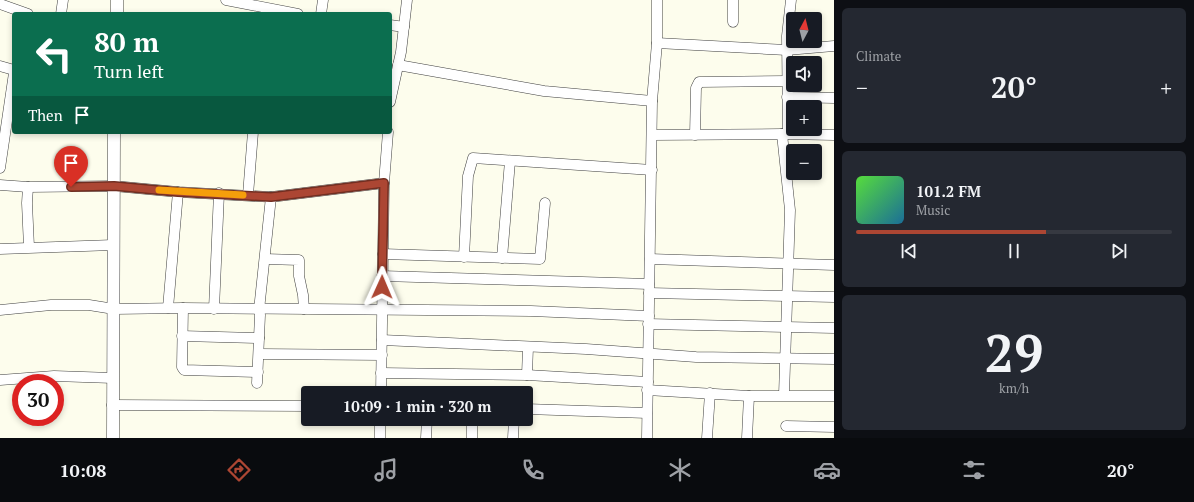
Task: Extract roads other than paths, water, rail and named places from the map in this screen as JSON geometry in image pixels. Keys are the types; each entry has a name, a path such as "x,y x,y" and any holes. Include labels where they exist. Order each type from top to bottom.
{"street":[{"path":"60,12 63,0"},
{"path":"117,0 117,12"},
{"path":"226,0 286,12"},
{"path":"321,12 323,0"},
{"path":"392,93 398,65 407,0"},
{"path":"647,438 652,101 657,43 657,0"},
{"path":"733,0 733,22"},
{"path":"787,56 791,0"},
{"path":"0,4 22,12"},
{"path":"392,25 404,27"},
{"path":"657,43 787,50 834,46"},
{"path":"398,65 544,91 652,101"},
{"path":"0,66 12,71"},
{"path":"694,135 696,88 699,82 786,81"},
{"path":"0,168 12,86"},
{"path":"784,395 789,265 789,194 785,134 787,92"},
{"path":"787,97 834,98"},
{"path":"113,438 114,134"},
{"path":"248,195 253,134"},
{"path":"381,386 384,183 388,134"},
{"path":"652,135 834,135"},
{"path":"464,257 471,160 476,157 510,161 652,170"},
{"path":"502,258 510,161"},
{"path":"0,185 28,187 114,186 178,192 271,197 384,183"},
{"path":"28,187 27,203 29,248"},
{"path":"168,308 178,192"},
{"path":"214,309 220,194"},
{"path":"258,383 259,310 271,197"},
{"path":"383,254 540,259 545,203"},
{"path":"0,249 113,245"},
{"path":"265,259 299,260 299,276 304,309"},
{"path":"650,259 789,265 834,265"},
{"path":"382,276 834,297"},
{"path":"0,310 58,305 89,305 114,309 183,308 259,310 531,311 648,320 787,328 834,328"},
{"path":"183,308 182,367 184,370 258,372"},
{"path":"182,336 259,338"},
{"path":"382,340 648,352 696,357 834,359"},
{"path":"527,375 528,347"},
{"path":"259,354 382,355"},
{"path":"382,373 527,375 648,386 710,394 749,396 834,396"},
{"path":"0,380 54,376 113,378"},
{"path":"707,438 710,394"},
{"path":"747,438 749,396"},
{"path":"112,405 301,406"},
{"path":"533,409 647,412"},
{"path":"380,426 380,438"},
{"path":"426,438 427,426"},
{"path":"472,426 472,438"},
{"path":"513,438 514,426"},
{"path":"786,426 834,427"}]}
